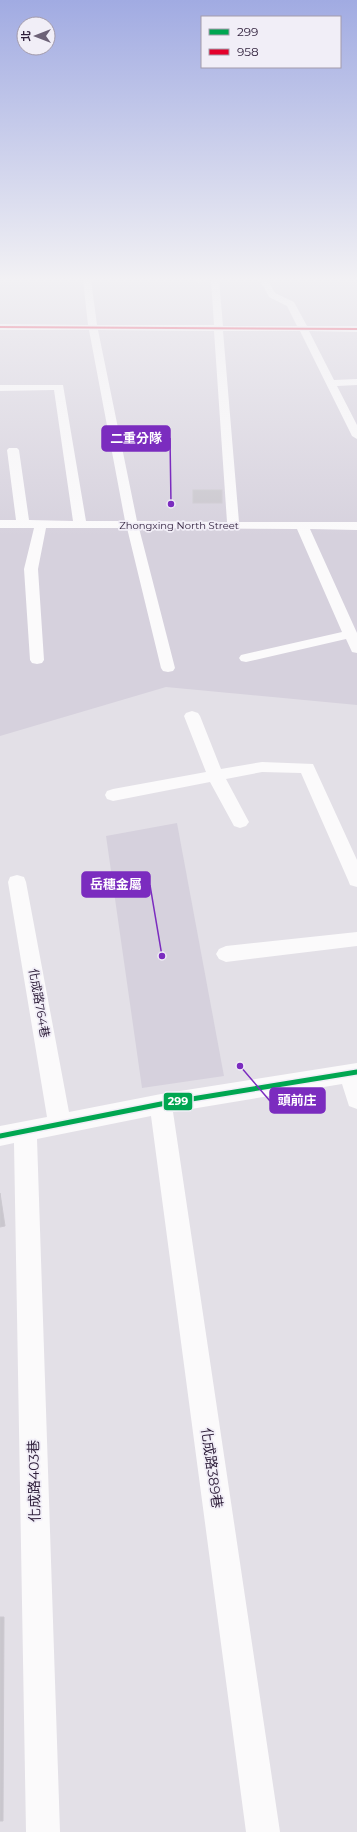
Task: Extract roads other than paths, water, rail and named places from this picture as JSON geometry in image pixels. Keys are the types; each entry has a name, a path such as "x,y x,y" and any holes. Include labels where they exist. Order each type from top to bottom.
{"street":[{"path":"100,365 132,525 168,668"},
{"path":"220,365 233,525"},
{"path":"322,365 330,383 352,415 357,436"},
{"path":"330,383 357,382"},
{"path":"0,388 59,387 80,524"},
{"path":"13,450 23,524"},
{"name":"Zhongxing North Street","path":"0,524 357,526"},
{"path":"37,660 31,569 41,524"},
{"path":"302,526 357,649"},
{"path":"246,658 350,634"},
{"path":"192,716 215,775 240,822"},
{"path":"113,795 262,767 307,768 357,880"},
{"name":"化成路764巷","path":"17,882 60,1124"},
{"path":"226,954 357,939"},
{"path":"13,1134 161,1104 353,1073 357,1099"},
{"name":"化成路389巷","path":"161,1104 263,1832"},
{"name":"化成路403巷","path":"13,1134 43,1832"}],"place":[{"name":"二重分隊","path":"171,504"},
{"name":"岳穗金屬","path":"162,956"},
{"name":"頭前庄","path":"240,1066"}]}
